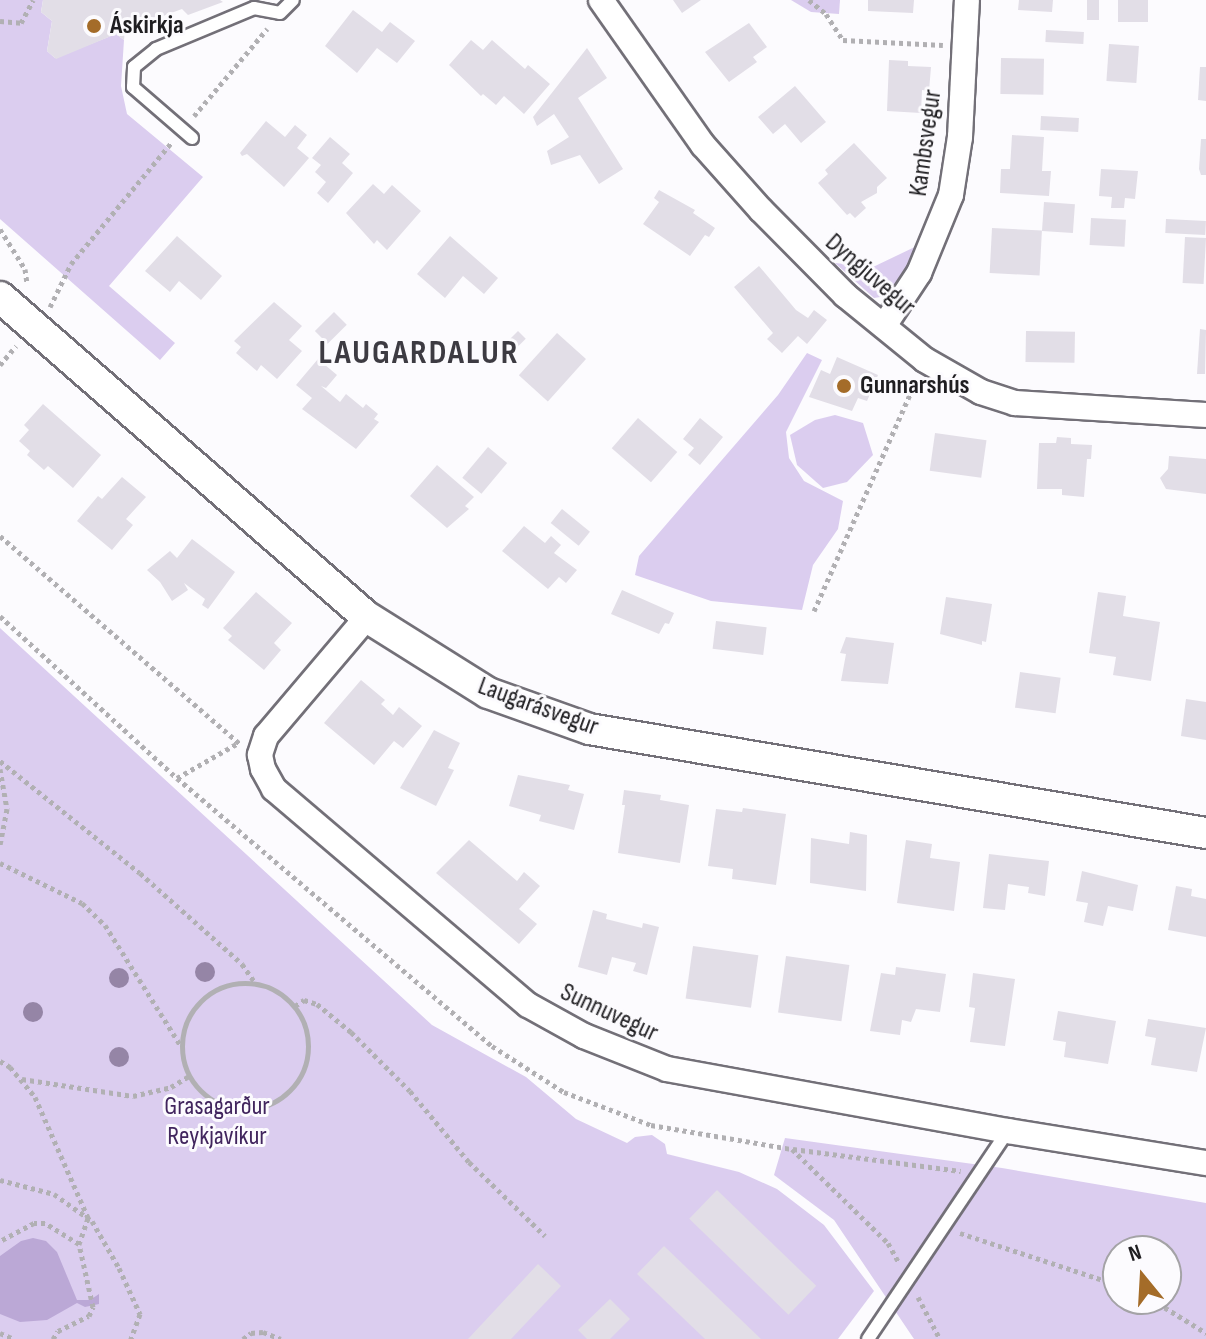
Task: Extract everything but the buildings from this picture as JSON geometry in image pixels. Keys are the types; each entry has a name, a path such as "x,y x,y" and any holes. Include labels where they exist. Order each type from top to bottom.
{"street":[{"name":"Dyngjuvegur","path":"601,0 703,145 807,259 925,360 981,392 1015,403 1206,415"},
{"name":"Kambsvegur","path":"884,326 919,273 936,238 951,195 960,137 967,0"},
{"name":"Laugarásvegur","path":"14,295 367,617 488,693 589,729 1206,833"},
{"path":"260,755 266,736 367,617"},
{"name":"Sunnuvegur","path":"260,755 274,789 528,1005 584,1036 667,1069 1008,1131 1206,1163"}],"lane":[{"path":"192,138 133,87 134,67 156,49 254,8 280,13 293,0"},
{"path":"868,1339 1008,1131"}],"path":[{"path":"0,21 21,23 33,0"},
{"path":"809,0 825,13 843,40 964,47"},
{"path":"204,104 267,28"},
{"path":"48,311 71,264 173,141"},
{"path":"0,229 25,269 14,295"},
{"path":"0,365 17,346"},
{"path":"814,611 917,378"},
{"path":"0,536 238,743 260,755"},
{"path":"177,778 238,743"},
{"path":"0,761 140,873 242,964 256,984"},
{"path":"0,769 7,809 0,845"},
{"path":"0,863 82,903 105,925 166,1027 182,1047"},
{"path":"256,984 284,995 295,1006 304,1022 309,1041 307,1060 300,1078 272,1104 254,1109 234,1109 208,1097 189,1076 182,1047 184,1028 204,998 220,988 256,984"},
{"path":"295,1006 304,1000 317,1004 351,1032 410,1091 469,1162 545,1236"},
{"path":"0,1061 21,1079 35,1097 60,1146 88,1218 119,1268 140,1314 131,1339"},
{"path":"21,1079 133,1096 171,1087 189,1076"},
{"path":"792,1149 978,1173"},
{"path":"0,1180 54,1194 88,1218"},
{"path":"53,1339 66,1326 89,1316 92,1302 79,1244 88,1218"},
{"path":"0,1241 34,1223 45,1223 79,1244"},
{"path":"944,1227 1102,1280"},
{"path":"1177,1315 1206,1333"},
{"path":"243,1339 251,1333 263,1332 281,1339"},
{"path":"0,1333 14,1339"}],"green space":[{"path":"0,0 43,0 41,12 52,21 47,51 55,58 116,34 124,40 121,86 127,114 203,177 109,286 175,343 160,360 0,219"},
{"path":"791,0 840,0 839,14 811,12"},
{"path":"921,244 896,287 887,296 874,298 835,263 873,267"},
{"path":"807,353 822,360 786,432 789,458 804,481 843,501 838,529 813,565 802,610 711,601 635,575 639,556 778,395"},
{"path":"835,415 863,423 873,455 847,482 823,488 797,465 790,435 815,420"},
{"name":"Grasagarður Reykjavíkur","path":"0,628 432,1025 526,1077 576,1119 627,1143 635,1137 652,1135 665,1144 667,1154 739,1172 777,1189 824,1225 874,1291 838,1339 0,1339"},
{"path":"785,1138 1002,1168 1206,1203 1206,1339 914,1339 834,1220 774,1175"}],"shaded area":[{"path":"33,1238 46,1241 57,1252 77,1300 90,1300 99,1294 99,1304 85,1307 77,1303 47,1320 20,1322 0,1314 0,1256 21,1241"}],"place":[{"name":"Áskirkja","path":"94,26"},
{"name":"Gunnarshús","path":"844,386"}],"district":[{"name":"LAUGARDALUR","path":"419,353"}]}
